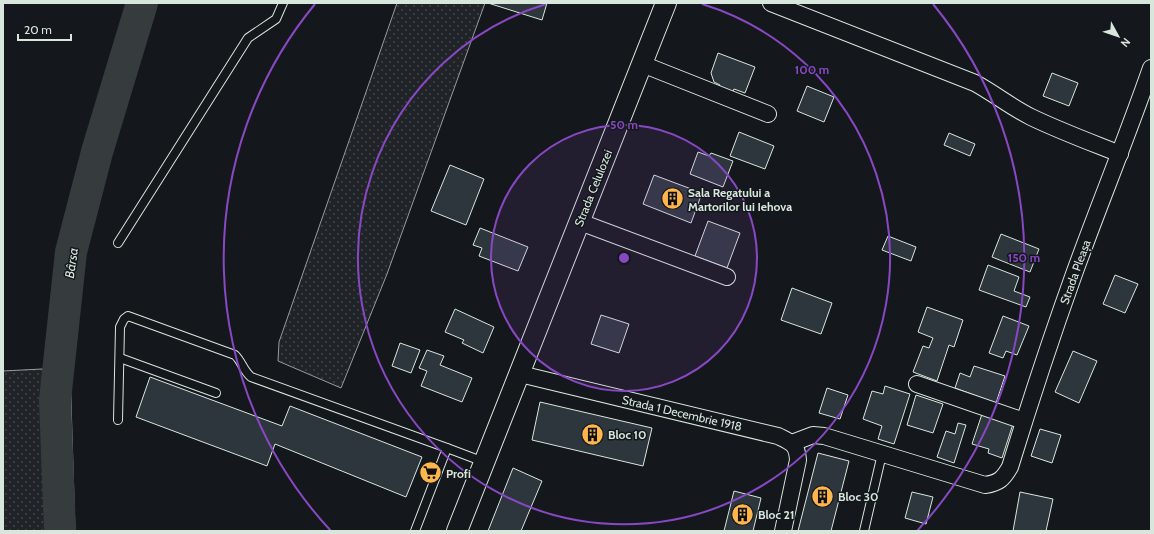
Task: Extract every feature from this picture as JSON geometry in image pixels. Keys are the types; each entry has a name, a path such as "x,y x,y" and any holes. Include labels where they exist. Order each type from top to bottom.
{"street":[{"name":"Strada Celulozei","path":"520,374 666,3"},
{"path":"771,3 975,83 1032,117 1120,154"},
{"path":"642,64 768,114"},
{"name":"Strada Pleașa","path":"882,454 985,485 996,484 1004,478 1010,466 1071,280 1120,154 1151,68"},
{"path":"580,222 727,277"},
{"path":"457,531 520,374"},
{"name":"Strada 1 Decembrie 1918","path":"520,374 778,436 792,443"},
{"path":"916,384 1024,421"},
{"path":"783,531 798,460 797,450 792,443 813,435 824,436 882,454"}],"lane":[{"path":"118,243 248,38 276,19 283,3"},
{"path":"118,420 120,327 124,319 128,316 236,355 241,360 246,373 251,376 484,462"},
{"path":"120,358 216,393"},
{"path":"415,531 447,448"},
{"path":"864,531 882,454"}],"shaded area":[{"path":"397,3 485,3 387,274 341,388 278,361 279,342"},
{"path":"70,369 75,531 3,531 3,371"}],"building":[{"path":"488,3 547,3 542,20"},
{"path":"718,53 755,67 745,93 734,89 732,93 719,88 720,85 714,82 711,73"},
{"path":"1052,73 1078,83 1069,106 1043,96"},
{"path":"807,86 834,97 824,122 797,111"},
{"path":"739,132 774,146 765,169 730,156"},
{"path":"949,133 975,144 970,156 944,145"},
{"path":"698,152 709,156 711,153 733,161 723,187 690,174"},
{"path":"450,165 484,179 466,225 431,211"},
{"name":"Sala Regatului a Martorilor lui Iehova","path":"654,175 702,193 691,223 643,204"},
{"path":"708,221 740,233 727,268 695,256"},
{"path":"480,228 528,247 518,271 479,256 482,248 473,245"},
{"path":"1001,234 1039,249 1030,272 992,257"},
{"path":"888,236 916,247 911,261 882,250"},
{"path":"988,265 1019,277 1014,291 1030,297 1026,307 979,290"},
{"path":"1115,275 1138,284 1125,313 1103,304"},
{"path":"792,288 832,303 821,334 781,320"},
{"path":"927,307 963,320 954,347 949,345 937,381 913,372 923,346 929,348 933,338 918,332"},
{"path":"455,309 494,327 483,353 462,343 464,340 445,332"},
{"path":"601,315 629,324 619,353 591,344"},
{"path":"1003,316 1029,326 1017,355 1006,351 1003,358 989,353"},
{"path":"400,343 420,350 411,373 392,366"},
{"path":"427,350 444,356 440,365 472,378 462,402 421,386 427,371 419,368"},
{"path":"1073,351 1097,361 1079,403 1055,392"},
{"path":"974,366 1005,376 996,403 955,388 960,373 970,377"},
{"path":"150,377 282,426 290,406 422,457 406,497 275,444 267,466 136,417"},
{"path":"885,386 910,394 894,444 878,439 882,426 863,419 872,391 883,394"},
{"path":"827,388 848,395 840,419 819,413"},
{"path":"916,395 943,404 933,433 907,425"},
{"name":"Bloc 10","path":"540,402 652,428 643,466 532,440"},
{"path":"982,414 1013,424 1002,458 988,453 989,449 972,444"},
{"path":"958,423 966,425 954,463 937,457 946,431 955,434"},
{"path":"1040,429 1061,435 1052,463 1031,456"},
{"name":"Bloc 30","path":"818,453 849,461 831,531 798,531"},
{"path":"513,468 542,481 521,531 488,531"},
{"name":"Bloc 21","path":"734,491 761,498 753,531 724,531"},
{"path":"912,492 933,497 926,524 905,518"},
{"path":"1020,492 1053,499 1046,531 1013,531"}],"waterway":[{"name":"Bârsa","path":"60,531 55,400 71,252 97,152 142,3"}],"place":[{"name":"Sala Regatului a Martorilor lui Iehova","path":"672,199"},
{"name":"Bloc 10","path":"592,434"},
{"name":"Profi","path":"430,473"},
{"name":"Bloc 30","path":"823,496"},
{"name":"Bloc 21","path":"743,514"}]}
